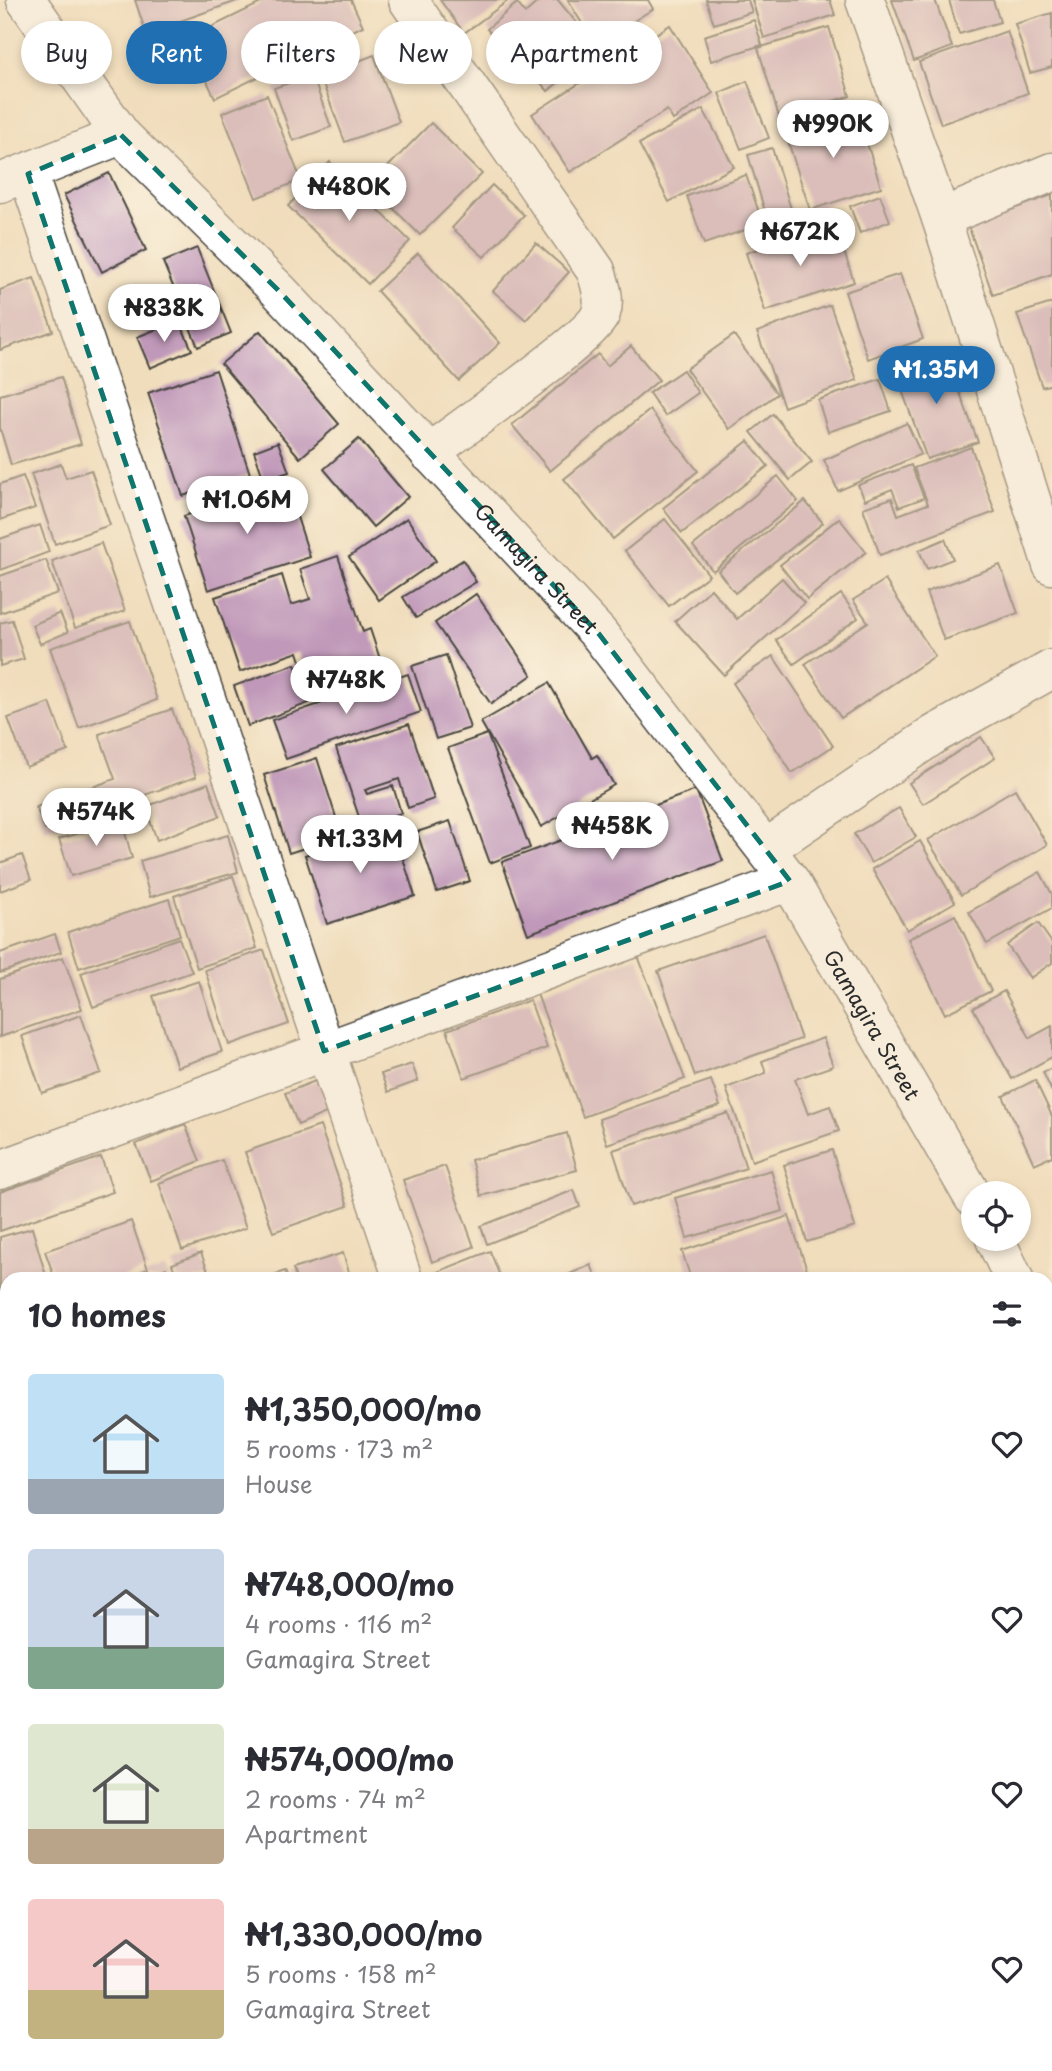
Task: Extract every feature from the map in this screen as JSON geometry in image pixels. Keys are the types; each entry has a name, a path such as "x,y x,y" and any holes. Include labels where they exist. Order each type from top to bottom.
{"street":[{"name":"Gamagira Street","path":"26,0 121,135 279,290 599,634 790,881 964,1181"},
{"path":"408,0 596,271 603,293 601,314 579,339 429,453"},
{"path":"865,0 941,218 1052,565"},
{"path":"121,135 14,178 401,1272"},
{"path":"941,218 1052,172"},
{"path":"767,848 935,734 1052,669"},
{"path":"0,1170 790,881"},
{"path":"1001,1251 1011,1272"}],"highlighted area":[{"path":"121,135 279,291 599,634 790,881 324,1051 28,174"}],"building":[{"path":"135,0 240,0 180,21 142,21"},
{"path":"267,0 351,0 363,26 360,27 360,21 241,21 241,84 244,84 215,98 208,84 227,84 227,21 224,21"},
{"path":"440,0 509,0 472,27 472,21 455,21"},
{"path":"540,0 558,0 575,21 496,21 517,3 525,13"},
{"path":"568,0 648,0 653,9 634,21 581,21"},
{"path":"706,0 748,0 752,12 714,24"},
{"path":"752,0 830,0 835,15 764,38"},
{"path":"892,0 935,0 952,47 914,61"},
{"path":"949,0 993,0 1000,22 959,34"},
{"path":"1052,13 1052,67 1030,73 1015,24"},
{"path":"754,20 762,45 711,61 704,36"},
{"path":"670,25 713,93 673,120 667,110 570,172 532,114 579,84 662,84 662,30"},
{"path":"829,27 850,96 779,117 758,48"},
{"path":"1007,31 1028,93 941,124 919,62"},
{"path":"374,55 374,84 385,84 399,122 345,142 323,84 360,84 360,60"},
{"path":"747,81 769,138 741,149 719,93"},
{"path":"286,84 315,84 331,127 293,141 274,88"},
{"path":"542,84 556,84 548,91"},
{"path":"267,95 301,180 256,198 222,113"},
{"path":"703,109 734,167 669,202 639,144"},
{"path":"856,109 881,187 810,210 785,132"},
{"path":"431,123 482,174 420,235 370,185"},
{"path":"772,148 791,209 766,215 748,155"},
{"path":"330,162 410,241 368,284 288,206"},
{"path":"109,173 146,250 102,272 64,195"},
{"path":"746,175 763,224 704,244 687,196"},
{"path":"492,185 524,215 484,257 452,228"},
{"path":"880,195 890,221 860,233 850,206"},
{"path":"1052,195 1052,274 993,295 968,225"},
{"path":"835,224 854,282 765,311 746,253"},
{"path":"536,243 569,272 526,320 493,291"},
{"path":"197,248 231,333 198,347 163,262"},
{"path":"418,253 500,343 459,381 377,291"},
{"path":"900,274 923,339 868,359 845,292"},
{"path":"34,278 53,331 0,350 0,290"},
{"path":"1052,303 1052,384 1042,387 1017,314"},
{"path":"830,305 857,380 784,407 757,332"},
{"path":"179,320 192,350 150,368 137,337"},
{"path":"260,331 339,424 300,458 221,364"},
{"path":"734,335 777,394 729,429 686,369"},
{"path":"631,346 659,380 550,471 512,425 598,354 607,366"},
{"path":"945,352 978,442 927,459 895,371"},
{"path":"216,370 250,474 183,496 148,393"},
{"path":"683,370 698,393 665,416 649,393"},
{"path":"61,377 81,444 11,465 0,428 0,395"},
{"path":"880,379 891,411 828,432 818,400"},
{"path":"650,410 698,471 613,539 564,479"},
{"path":"773,414 812,462 790,480 751,432"},
{"path":"907,423 921,454 838,491 824,460"},
{"path":"359,439 408,497 373,527 324,469"},
{"path":"748,441 768,466 682,533 663,508"},
{"path":"278,442 289,472 264,480 254,451"},
{"path":"971,447 995,512 880,555 863,508 892,498 898,515 928,504 914,468"},
{"path":"61,464 66,478 91,470 110,525 55,544 31,474"},
{"path":"911,465 924,498 899,507 892,489 865,500 858,485"},
{"path":"23,476 35,508 0,520 0,484"},
{"path":"778,476 798,501 713,571 693,546"},
{"path":"286,483 310,557 208,590 184,516"},
{"path":"805,501 823,523 735,593 718,571"},
{"path":"407,518 436,561 379,600 349,557"},
{"path":"839,518 866,552 807,599 780,565"},
{"path":"665,519 709,575 669,606 625,551"},
{"path":"40,525 49,552 0,570 0,539"},
{"path":"945,539 953,559 927,569 919,550"},
{"path":"101,543 125,611 75,628 52,561"},
{"path":"338,556 363,632 370,629 385,674 313,698 298,652 240,672 215,597 282,575 291,605 310,599 300,569"},
{"path":"46,560 58,593 0,613 0,576"},
{"path":"463,560 476,582 416,618 403,597"},
{"path":"1000,565 1018,613 944,640 926,592"},
{"path":"782,578 804,603 724,675 675,621 711,589 737,619"},
{"path":"885,580 935,656 841,718 805,664 868,622 853,600"},
{"path":"476,594 532,675 491,704 435,623"},
{"path":"841,594 858,618 794,664 776,640"},
{"path":"60,613 68,632 40,644 32,625"},
{"path":"12,620 24,659 0,666 0,623"},
{"path":"130,621 157,700 79,728 50,648"},
{"path":"446,655 470,728 436,739 412,666"},
{"path":"773,656 833,746 792,773 733,683"},
{"path":"295,664 309,703 248,726 234,686"},
{"path":"408,674 421,712 286,759 272,720"},
{"path":"549,683 592,758 597,755 614,785 541,827 481,722"},
{"path":"50,703 68,751 26,767 8,718"},
{"path":"172,709 196,777 45,830 36,807 115,779 99,734"},
{"path":"409,724 434,799 408,808 399,779 365,790 367,794 393,786 401,813 362,826 336,748"},
{"path":"487,734 530,848 490,863 448,748"},
{"path":"981,737 995,758 923,804 909,783"},
{"path":"317,758 342,836 289,853 264,775"},
{"path":"208,783 220,816 157,840 145,807"},
{"path":"1015,789 1047,845 961,895 928,840"},
{"path":"696,790 723,861 528,934 502,862"},
{"path":"899,808 916,837 871,863 854,834"},
{"path":"122,821 132,858 71,876 59,839"},
{"path":"450,821 470,881 437,892 417,832"},
{"path":"393,827 415,896 327,924 305,855"},
{"path":"228,835 238,872 150,897 140,861"},
{"path":"920,841 955,902 907,930 872,869"},
{"path":"22,855 31,880 0,891 0,863"},
{"path":"1040,872 1052,894 1052,908 987,944 969,912"},
{"path":"233,876 257,948 197,968 174,896"},
{"path":"169,899 180,935 79,968 68,932"},
{"path":"955,915 991,991 945,1014 908,939"},
{"path":"1038,923 1052,943 1052,963 1030,978 1007,945"},
{"path":"55,934 61,952 0,973 0,953"},
{"path":"764,934 801,1039 695,1076 658,971"},
{"path":"179,938 192,972 93,1007 81,973"},
{"path":"264,950 289,1024 229,1045 205,970"},
{"path":"638,956 685,1079 583,1117 537,994"},
{"path":"63,957 82,1009 0,1037 0,979"},
{"path":"199,981 222,1052 177,1067 153,996"},
{"path":"1004,991 1030,1038 1052,1026 1052,1057 1012,1079 973,1008"},
{"path":"530,1000 547,1048 464,1078 447,1030"},
{"path":"81,1015 101,1073 42,1093 22,1036"},
{"path":"823,1038 833,1066 795,1079 808,1114 830,1106 839,1131 752,1161 726,1088 766,1073 762,1061"},
{"path":"412,1064 418,1081 388,1092 381,1074"},
{"path":"1052,1068 1052,1092 1043,1072"},
{"path":"320,1079 333,1110 298,1125 285,1093"},
{"path":"711,1080 720,1106 607,1144 599,1119"},
{"path":"1035,1080 1052,1116 1052,1156 1034,1164 1003,1096"},
{"path":"728,1113 746,1168 631,1206 613,1150"},
{"path":"185,1124 200,1161 151,1181 136,1144"},
{"path":"320,1126 348,1206 273,1232 245,1152"},
{"path":"567,1133 577,1170 481,1196 471,1160"},
{"path":"832,1150 855,1227 807,1242 784,1165"},
{"path":"101,1157 113,1192 0,1231 0,1192"},
{"path":"222,1160 246,1228 182,1250 159,1183"},
{"path":"445,1166 474,1247 432,1262 403,1180"},
{"path":"771,1170 783,1211 687,1238 675,1198"},
{"path":"574,1190 580,1207 487,1244 481,1226"},
{"path":"789,1216 808,1272 689,1272 682,1251"},
{"path":"131,1221 148,1269 140,1272 52,1272 45,1251"},
{"path":"32,1228 45,1272 0,1272 0,1237"},
{"path":"490,1251 498,1272 437,1272"},
{"path":"201,1253 208,1272 175,1272 172,1264"},
{"path":"343,1253 349,1272 294,1272 293,1269"},
{"path":"591,1265 594,1272 574,1272"}]}
